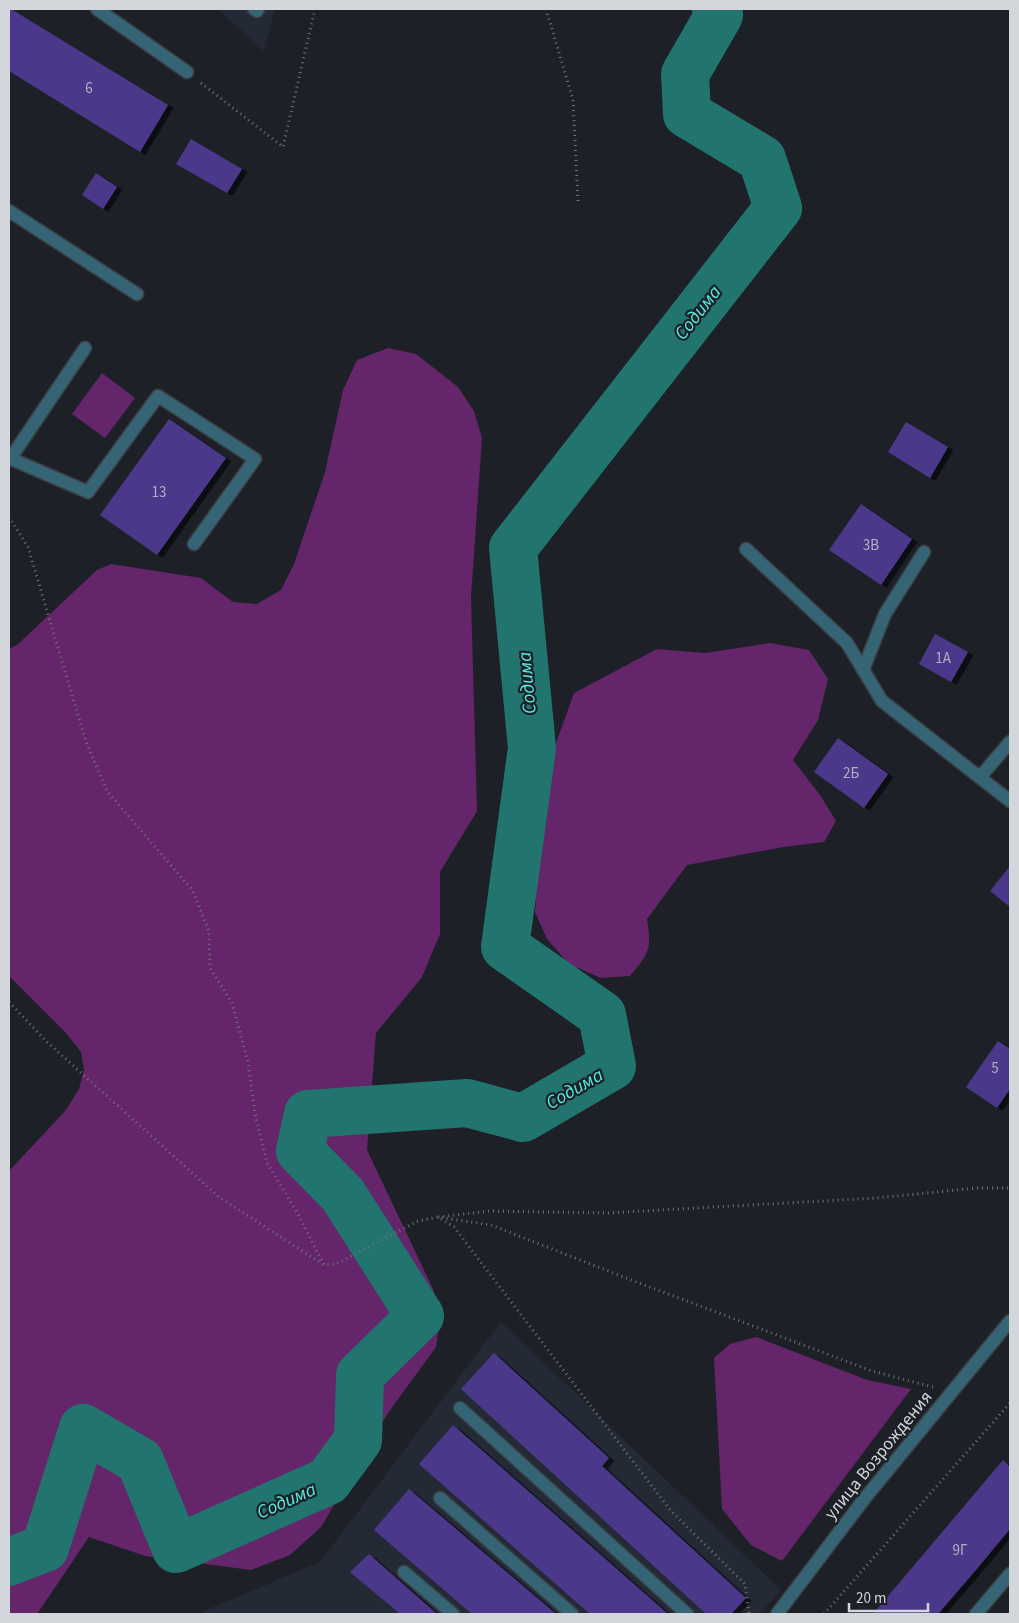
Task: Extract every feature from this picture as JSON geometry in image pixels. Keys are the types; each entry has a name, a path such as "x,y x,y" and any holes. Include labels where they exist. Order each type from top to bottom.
{"street":[{"path":"97,9 187,72"},
{"path":"9,211 137,294"},
{"path":"85,348 9,458 88,492 158,396 255,459 194,544"},
{"path":"746,549 847,643 882,702 1010,801"},
{"path":"863,670 885,614 924,552"},
{"path":"980,777 1010,742"},
{"name":"улица Возрождения","path":"776,1614 864,1498 1010,1321"},
{"path":"460,1408 687,1614"},
{"path":"440,1498 572,1614"},
{"path":"404,1572 453,1614"},
{"path":"976,1614 1010,1574"}],"path":[{"path":"187,72 283,148 315,9"},
{"path":"546,9 573,100 578,202"},
{"path":"9,518 28,547 86,742 107,791 193,892 209,932 210,968 232,1003 246,1053 255,1113 267,1163 297,1212 324,1265"},
{"path":"9,1002 47,1042 220,1197 324,1265 336,1264 418,1221 490,1211 608,1213 876,1198 977,1188 1010,1188"},
{"path":"438,1217 490,1224 617,1275 872,1371 953,1392"},
{"path":"438,1217 454,1227 671,1511 745,1584 749,1614"},
{"path":"824,1614 1010,1403"}],"shaded area":[{"path":"218,9 275,9 264,51"},
{"path":"388,348 416,354 458,387 474,411 482,438 471,597 477,811 440,872 440,934 422,977 376,1033 367,1150 433,1289 440,1319 436,1347 388,1413 321,1527 290,1555 251,1570 145,1556 89,1537 37,1614 9,1614 9,1171 66,1110 79,1089 84,1070 81,1052 66,1033 9,976 9,649 17,645 97,570 111,564 201,578 233,602 257,604 281,590 294,564 325,472 343,390 357,360"},
{"path":"102,373 135,398 105,438 72,414"},
{"path":"770,643 809,650 828,679 818,720 793,760 820,795 836,821 824,842 783,847 687,865 647,919 648,950 630,976 601,978 569,964 547,939 535,912 540,835 551,757 574,693 657,649 705,653"},
{"path":"501,1322 781,1590 760,1614 197,1614 320,1562"},
{"path":"756,1337 867,1380 911,1389 782,1561 751,1545 722,1509 714,1358 730,1344"}],"building":[{"path":"9,9 168,105 140,152 9,71"},
{"path":"191,139 242,169 227,193 176,164"},
{"path":"96,173 117,187 103,209 82,195"},
{"path":"169,419 226,458 157,555 100,515"},
{"path":"906,422 948,447 930,478 888,452"},
{"path":"861,504 912,539 881,585 829,550"},
{"path":"935,634 968,652 951,682 919,664"},
{"path":"838,738 888,774 864,808 814,772"},
{"path":"1010,866 1010,907 990,891"},
{"path":"998,1041 1010,1049 1010,1089 997,1108 966,1087"},
{"path":"494,1353 609,1458 602,1466 746,1598 731,1614 706,1614 461,1389"},
{"path":"453,1425 668,1614 590,1614 419,1464"},
{"path":"1003,1460 1010,1467 1010,1529 975,1571 938,1614 873,1614"},
{"path":"409,1489 556,1614 472,1614 374,1530"},
{"path":"369,1554 437,1614 396,1614 398,1612 350,1572"}],"waterway":[{"name":"Содима","path":"9,1562 45,1548 83,1428 140,1461 176,1549 328,1481 358,1440 360,1375 420,1316 343,1195 300,1151 308,1114 467,1103 523,1118 612,1066 602,1015 505,947 532,748 513,548 778,208 762,159 687,114 685,74 719,15 716,9"}]}
